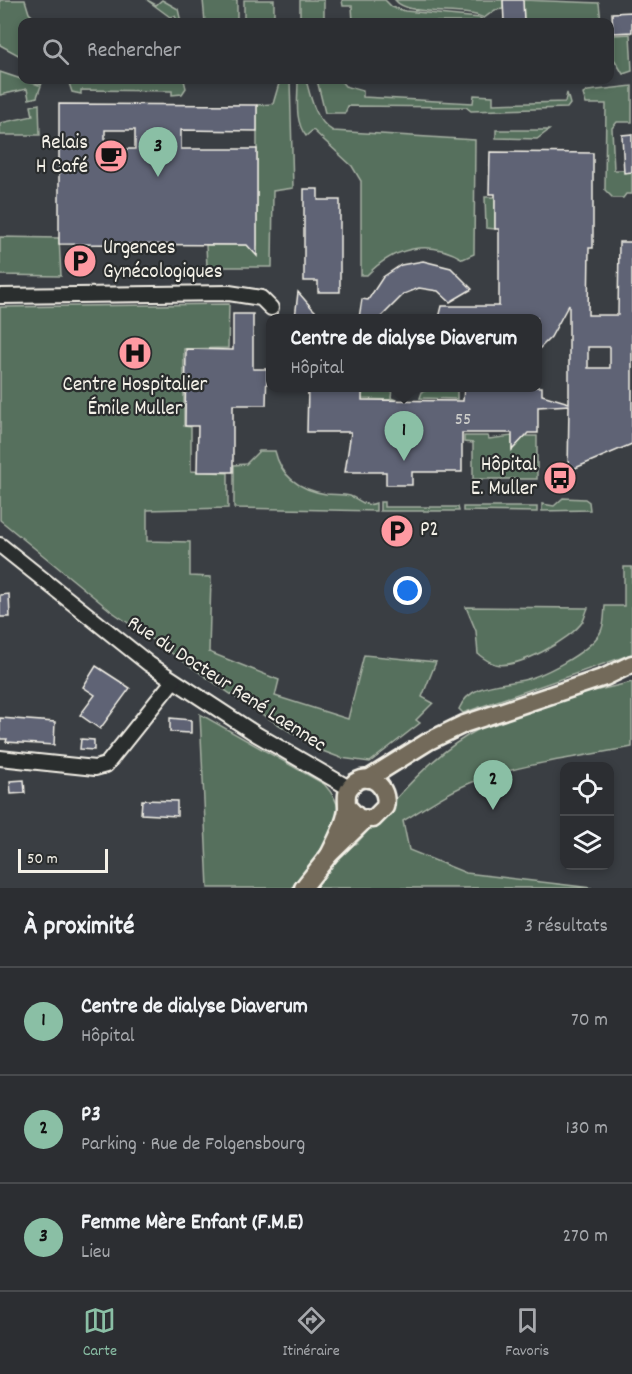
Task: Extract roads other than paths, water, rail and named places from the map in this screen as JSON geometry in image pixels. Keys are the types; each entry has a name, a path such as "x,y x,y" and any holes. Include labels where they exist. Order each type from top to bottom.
{"main road":[{"path":"365,820 348,807 346,801 349,788 361,780 368,779 438,736 494,712 605,677 632,664"},
{"path":"605,677 632,675"},
{"path":"303,888 329,855 365,820 380,814 385,807 385,791 409,755"},
{"path":"368,779 381,785 385,791"},
{"path":"329,855 348,807"}],"street":[{"path":"0,296 229,293 261,297 272,308"},
{"name":"Rue du Docteur René Laennec","path":"0,545 111,636 173,681 256,734 349,788"},
{"path":"0,758 95,768 106,765 173,681"}],"place":[{"name":"Relais H Café","path":"111,156"},
{"name":"Femme Mère Enfant (F.M.E)","path":"158,177"},
{"name":"Urgences Gynécologiques","path":"80,261"},
{"name":"Centre Hospitalier Émile Muller","path":"135,353"},
{"name":"Centre de dialyse Diaverum","path":"404,461"},
{"name":"Hôpital E. Muller","path":"560,478"},
{"name":"P2","path":"397,531"},
{"name":"P3","path":"493,810"}]}
